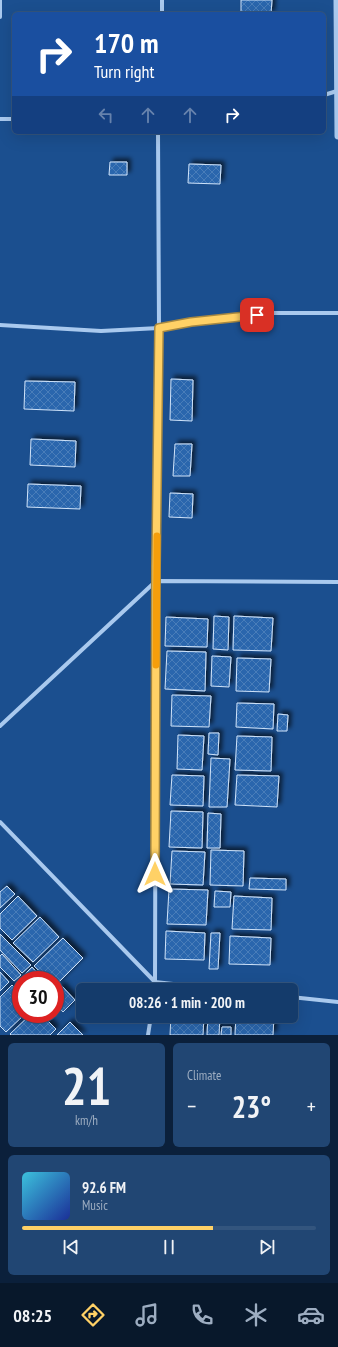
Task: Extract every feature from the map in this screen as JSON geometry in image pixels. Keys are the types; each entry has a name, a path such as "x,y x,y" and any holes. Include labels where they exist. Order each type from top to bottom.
{"street":[{"path":"0,0 0,17"},
{"path":"162,0 162,12"},
{"path":"337,0 338,136"},
{"path":"326,94 337,91"},
{"path":"0,119 12,119"},
{"path":"155,982 156,581 159,328 158,134"},
{"path":"0,325 101,331 159,328 191,322 270,313 338,313"},
{"path":"0,726 156,581 338,582"},
{"path":"0,822 155,982 164,983"},
{"path":"298,998 338,1002"},
{"path":"148,1035 150,1023"}],"building":[{"path":"241,0 272,0 271,12 241,12"},
{"path":"110,162 127,162 127,175 109,175"},
{"path":"189,164 221,165 220,184 188,183"},
{"path":"171,379 193,380 192,421 170,420"},
{"path":"25,381 75,382 74,411 24,409"},
{"path":"31,439 76,441 75,467 30,465"},
{"path":"175,444 192,444 190,476 173,476"},
{"path":"28,484 81,486 80,509 27,507"},
{"path":"170,493 193,494 192,518 169,517"},
{"path":"214,616 229,617 228,650 213,649"},
{"path":"234,616 273,618 271,651 233,650"},
{"path":"166,617 208,619 207,647 165,646"},
{"path":"167,651 206,652 205,691 165,689"},
{"path":"212,656 231,657 229,687 211,686"},
{"path":"237,658 271,659 269,692 236,691"},
{"path":"172,695 211,696 209,727 171,726"},
{"path":"237,703 274,704 273,729 236,727"},
{"path":"278,714 288,715 287,731 277,731"},
{"path":"209,733 219,733 218,755 208,754"},
{"path":"178,735 204,736 202,770 177,769"},
{"path":"237,736 272,737 271,771 235,770"},
{"path":"211,758 230,759 227,807 209,807"},
{"path":"172,775 204,776 203,806 170,805"},
{"path":"237,775 279,776 277,807 235,805"},
{"path":"171,811 203,812 202,848 169,847"},
{"path":"208,813 221,814 220,848 207,848"},
{"path":"211,850 244,851 243,886 210,885"},
{"path":"172,851 205,852 203,885 170,884"},
{"path":"250,878 286,879 286,890 249,889"},
{"path":"7,886 15,894 0,908 0,892"},
{"path":"169,889 208,890 206,925 167,924"},
{"path":"215,891 231,892 230,907 214,907"},
{"path":"18,896 37,916 12,940 0,928 0,914"},
{"path":"234,896 272,898 271,930 232,929"},
{"path":"40,917 59,937 33,962 13,943"},
{"path":"166,931 205,933 204,960 165,959"},
{"path":"211,933 220,933 218,969 209,969"},
{"path":"0,934 31,965 24,971 20,971 0,950"},
{"path":"230,936 271,938 270,965 229,964"},
{"path":"63,938 83,958 64,977 64,971 39,971 34,966"},
{"path":"2,954 17,971 12,971 12,979 0,967 0,956"},
{"path":"32,967 36,971 28,971"},
{"path":"0,972 9,982 0,991"},
{"path":"12,985 12,1023 16,1023 6,1032 0,1026 0,997"},
{"path":"64,988 75,1000 64,1011"},
{"path":"70,1022 83,1035 57,1035"},
{"path":"22,1023 50,1023 56,1029 50,1035 10,1034"},
{"path":"171,1023 204,1023 203,1035 170,1035"},
{"path":"208,1023 220,1023 219,1035 207,1035"},
{"path":"236,1023 274,1023 273,1035 235,1035"},
{"path":"222,1027 231,1027 231,1035 221,1035"}],"slow traffic":[{"path":"156,665 157,536"}],"route":[{"path":"155,874 156,566 159,328 191,322 257,315"}]}
